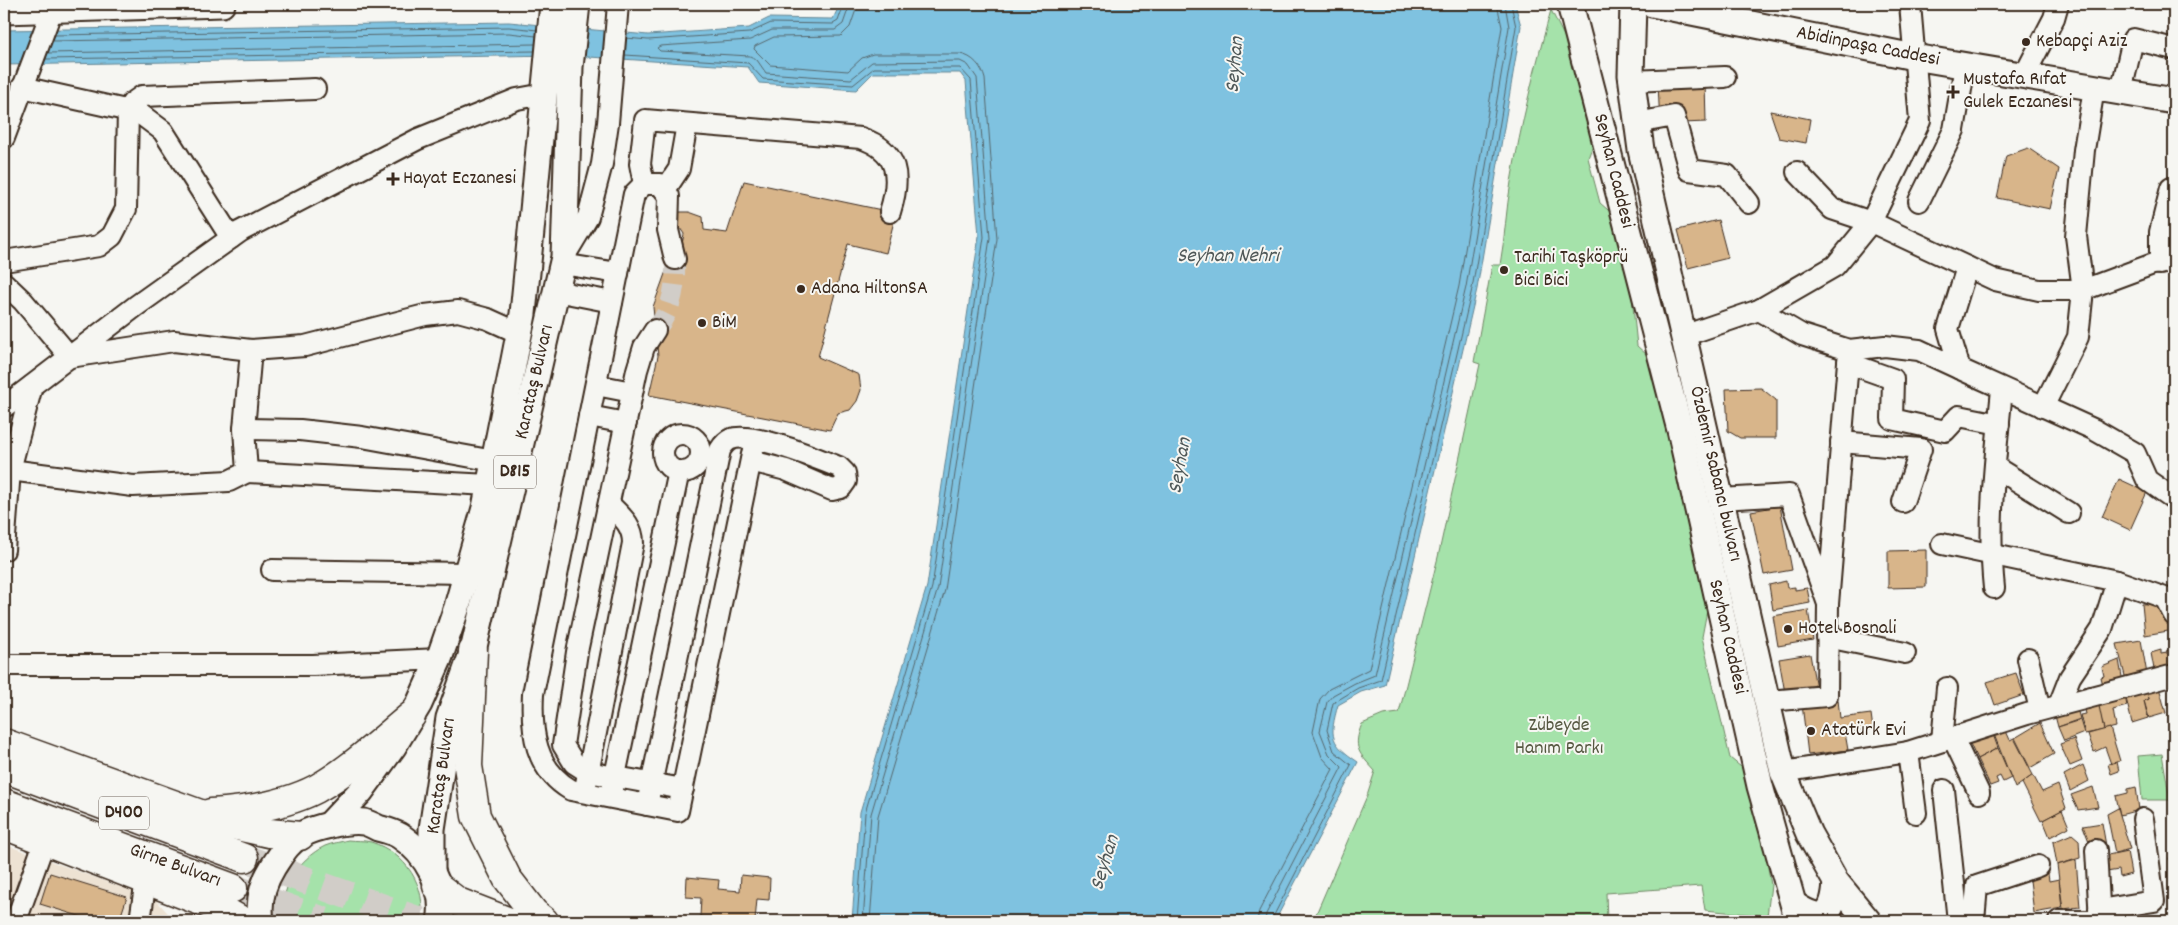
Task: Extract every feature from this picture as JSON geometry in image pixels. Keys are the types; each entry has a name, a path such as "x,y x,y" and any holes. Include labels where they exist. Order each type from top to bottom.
{"highway":[{"path":"473,651 468,766 476,816 507,878 534,913 544,921"},
{"path":"198,814 231,812 280,802 315,789 352,763 411,716"},
{"path":"4,743 228,824 300,836"},
{"name":"Girne Bulvarı","path":"4,768 244,858"},
{"name":"Girne Bulvarı","path":"4,803 233,888"},
{"path":"4,825 221,909 242,921"},
{"path":"146,879 172,898 194,921"},
{"path":"435,879 458,902 507,921"}],"main road":[{"path":"9,8 59,11 117,6 222,4"},
{"name":"Karataş Bulvarı","path":"329,825 361,791 393,747 411,716 439,659 466,573 489,485 523,314 544,94 559,67 577,4"},
{"name":"Seyhan Caddesi","path":"1570,4 1680,430 1760,786 1796,913"},
{"name":"Özdemir Sabancı bulvarı","path":"1633,4 1632,81 1641,150 1783,772 1810,834 1836,882 1868,921"},
{"name":"Abidinpaşa Caddesi","path":"1652,4 1914,57 2174,101"},
{"name":"Karataş Bulvarı","path":"440,921 441,914 435,879 432,829 449,718 473,651 563,260 559,67 553,7"},
{"path":"261,921 259,912 265,880 284,850 300,836 329,825 364,822 399,836 421,856 435,879"},
{"path":"1796,913 1818,921 1830,915 1834,906 1836,882"}],"street":[{"path":"1683,336 1759,310 1835,266 1871,222 1920,121 1910,4"},
{"path":"2024,76 2054,18 2058,4"},
{"path":"618,8 608,123 599,173 588,218 563,260 618,273"},
{"path":"4,138 23,85 59,11"},
{"path":"2121,92 2133,39 2174,49"},
{"path":"1919,201 1954,130 1966,66"},
{"path":"1632,81 1725,77"},
{"path":"23,85 139,113 163,131 231,238"},
{"path":"2043,407 2078,337 2083,290 2076,236 2084,150 2094,88"},
{"path":"4,261 99,246 112,236 121,223 126,209 128,110 132,103 142,96 315,89"},
{"path":"4,407 136,306 231,238 418,139 517,99 544,94"},
{"path":"1637,123 1674,116 1689,170 1727,175 1749,203"},
{"path":"644,184 640,164 645,120 861,138 871,141 886,152 894,166 896,194 890,212"},
{"path":"665,190 679,169 687,124"},
{"path":"1797,172 1832,209 1871,222 1995,280 2039,290 2083,290 2167,262 2160,232 2171,188"},
{"path":"675,259 668,230 671,202 660,184 644,184 634,194 533,694 532,710 536,743 544,767 563,786 584,794 678,811 755,440"},
{"path":"1960,369 1948,329 1968,267"},
{"path":"4,283 23,301 70,357"},
{"path":"556,291 612,302"},
{"path":"1759,310 1802,335 1893,379 1892,419 1945,430 1959,416 1999,424"},
{"path":"70,357 174,341 251,350 305,346 425,316 458,311 488,319 519,333"},
{"path":"656,330 644,347 632,392 563,730 563,745 574,763 588,772 683,789"},
{"path":"1848,357 1885,346 1919,350 2093,429 2135,453 2147,480 2174,499"},
{"path":"248,472 244,429 251,350"},
{"path":"1768,701 1827,696 1828,604 1848,357"},
{"path":"596,385 632,392"},
{"path":"4,550 10,470 32,386"},
{"path":"1994,588 1990,555 2002,389"},
{"path":"590,416 626,423"},
{"path":"244,429 300,430 362,437 494,461"},
{"path":"647,806 720,450 723,444 734,438 755,440 796,449 840,468 845,473 846,481 841,488 832,490 786,470 752,461"},
{"path":"1841,442 1921,449 1903,502"},
{"path":"1995,467 2069,513"},
{"path":"10,470 133,486 229,481 248,472 489,485"},
{"path":"610,799 679,471"},
{"path":"1720,499 1788,495 1828,604"},
{"path":"584,794 633,544 631,529 627,521 609,504"},
{"path":"1942,544 2116,581 2171,600"},
{"path":"272,570 466,573"},
{"path":"2050,708 2102,629 2116,581"},
{"path":"1827,637 1905,653"},
{"path":"4,665 313,665 439,659"},
{"path":"2028,659 2050,708"},
{"path":"1783,772 1908,752 2050,708 2174,676"},
{"path":"1947,688 1948,739 1979,794"},
{"path":"1908,752 1916,813"},
{"path":"1944,790 1958,921"},
{"path":"2059,921 2097,917 2154,901 2143,820"},
{"path":"16,921 45,840"},
{"path":"2096,850 2097,917"},
{"path":"1974,921 1977,886 2038,866"},
{"path":"140,921 146,879"}],"shaded area":[{"path":"4,844 156,900 175,921 4,921"}],"green space":[{"name":"Zübeyde Hanım Parkı","path":"1551,10 1569,46 1593,145 1588,158 1600,203 1615,216 1630,277 1637,346 1657,364 1709,600 1702,637 1730,758 1752,776 1771,885 1767,916 1705,910 1701,886 1606,893 1607,921 1313,921 1367,796 1375,771 1359,750 1358,739 1362,724 1383,715 1399,713 1438,557 1480,364 1474,362 1492,265 1500,265 1509,192 1519,139"},
{"path":"2162,754 2170,800 2142,800 2138,756"},
{"path":"348,840 371,842 394,854 404,863 411,872 421,895 421,921 285,921 283,910 284,898 292,877 298,868 306,859 325,846"}],"water":[{"name":"Seyhan Nehri","path":"840,4 1515,4 1521,26 1477,289 1385,685 1361,692 1338,705 1333,725 1334,738 1342,750 1358,762 1275,921 852,921 860,812 927,586 979,236 966,81 960,73 873,73 856,90 759,83 748,67 557,55 4,65 4,30 509,22 648,35 749,28 769,18 833,19"}],"pier":[{"path":"837,4 1518,4 1519,6"}],"building":[{"path":"1705,82 1706,122 1660,124 1658,84"},
{"path":"1770,111 1810,119 1806,143 1779,138"},
{"path":"2028,148 2059,169 2050,209 1997,198 2006,156"},
{"path":"744,181 896,213 886,253 848,244 818,357 859,375 861,390 857,401 850,410 838,413 830,430 649,395 658,356 653,307 666,271 681,249 684,234 676,222 677,212 689,212 703,217 704,230 727,233"},
{"path":"1718,220 1728,258 1688,268 1678,230"},
{"path":"1761,388 1776,400 1776,438 1740,438 1728,431 1726,389"},
{"path":"2119,479 2147,492 2130,530 2102,517"},
{"path":"1780,506 1792,570 1764,575 1751,511"},
{"path":"1926,550 1926,587 1888,588 1888,551"},
{"path":"1786,581 1787,588 1795,587 1795,590 1807,588 1810,603 1773,610 1769,585"},
{"path":"2167,603 2174,621 2174,630 2145,635 2142,604"},
{"path":"1808,610 1813,640 1778,646 1773,616"},
{"path":"2141,640 2148,680 2127,684 2117,644"},
{"path":"2172,649 2174,651 2174,675 2156,680 2151,653 2161,650 2161,654 2167,653 2166,651"},
{"path":"1810,654 1816,688 1785,693 1779,659"},
{"path":"2119,660 2124,688 2105,693 2101,677 2104,676 2102,667"},
{"path":"2016,673 2024,695 1995,705 1987,682"},
{"path":"2157,680 2166,713 2149,718 2144,701 2149,699 2147,691"},
{"path":"2124,690 2127,706 2113,710 2116,727 2104,730 2096,697"},
{"path":"2124,690 2147,691 2149,699 2144,701 2148,718 2132,723"},
{"path":"1838,700 1840,718 1871,714 1873,729 1845,733 1848,750 1808,755 1802,704"},
{"path":"2075,702 2080,719 2058,727 2053,708"},
{"path":"2099,706 2104,730 2085,734 2080,715 2086,714 2085,710"},
{"path":"2080,720 2084,733 2064,741 2058,727"},
{"path":"2002,722 2010,740 2014,738 2033,775 2015,788 1991,727"},
{"path":"2040,723 2054,754 2030,768 2015,738"},
{"path":"1990,726 1998,748 1977,759 1966,735"},
{"path":"2110,728 2120,761 2111,764 2105,747 2094,752 2088,734"},
{"path":"2074,739 2082,761 2070,766 2060,744"},
{"path":"1998,748 2011,778 2003,782 2000,776 1996,778 1998,783 1990,786 1977,759"},
{"path":"2117,762 2119,771 2111,774 2108,764"},
{"path":"2083,765 2089,781 2070,791 2064,775"},
{"path":"2033,775 2042,792 2058,785 2066,808 2041,821 2022,783"},
{"path":"2093,787 2098,807 2078,810 2071,795"},
{"path":"2136,787 2139,810 2120,815 2116,796 2128,793 2128,789"},
{"path":"2118,808 2130,849 2115,853 2107,814"},
{"path":"2062,810 2069,827 2050,837 2043,820"},
{"path":"2102,823 2106,846 2092,849 2083,826"},
{"path":"2072,834 2079,840 2080,858 2057,865 2053,842"},
{"path":"2127,851 2131,874 2120,877 2119,870 2100,873 2098,857"},
{"path":"2174,855 2174,869 2169,858"},
{"path":"2076,860 2080,907 2063,909 2057,865"},
{"path":"2047,867 2049,881 2059,879 2062,908 2034,913 2029,872"},
{"path":"50,873 127,897 119,921 95,921 40,904"},
{"path":"741,875 770,878 769,900 757,899 755,921 732,921 700,917 701,898 686,897 687,877 719,880 718,889 740,891"}],"tunnel":[{"path":"655,330 670,306 674,288 675,259"},
{"path":"244,858 420,921"},
{"path":"233,888 324,921"}],"place":[{"name":"Kebapçi Aziz","path":"2026,42"},
{"name":"Mustafa Rıfat Gulek Eczanesi","path":"1953,92"},
{"name":"Hayat Eczanesi","path":"393,179"},
{"name":"Tarihi Taşköprü Bici Bici","path":"1504,270"},
{"name":"Adana HiltonSA","path":"801,289"},
{"name":"BiM","path":"702,323"},
{"name":"Hotel Bosnali","path":"1788,629"},
{"name":"Atatürk Evi","path":"1811,731"}],"water label":[{"name":"Seyhan","path":"1236,65"},
{"name":"Seyhan","path":"1181,466"},
{"name":"Seyhan","path":"1106,863"}]}
